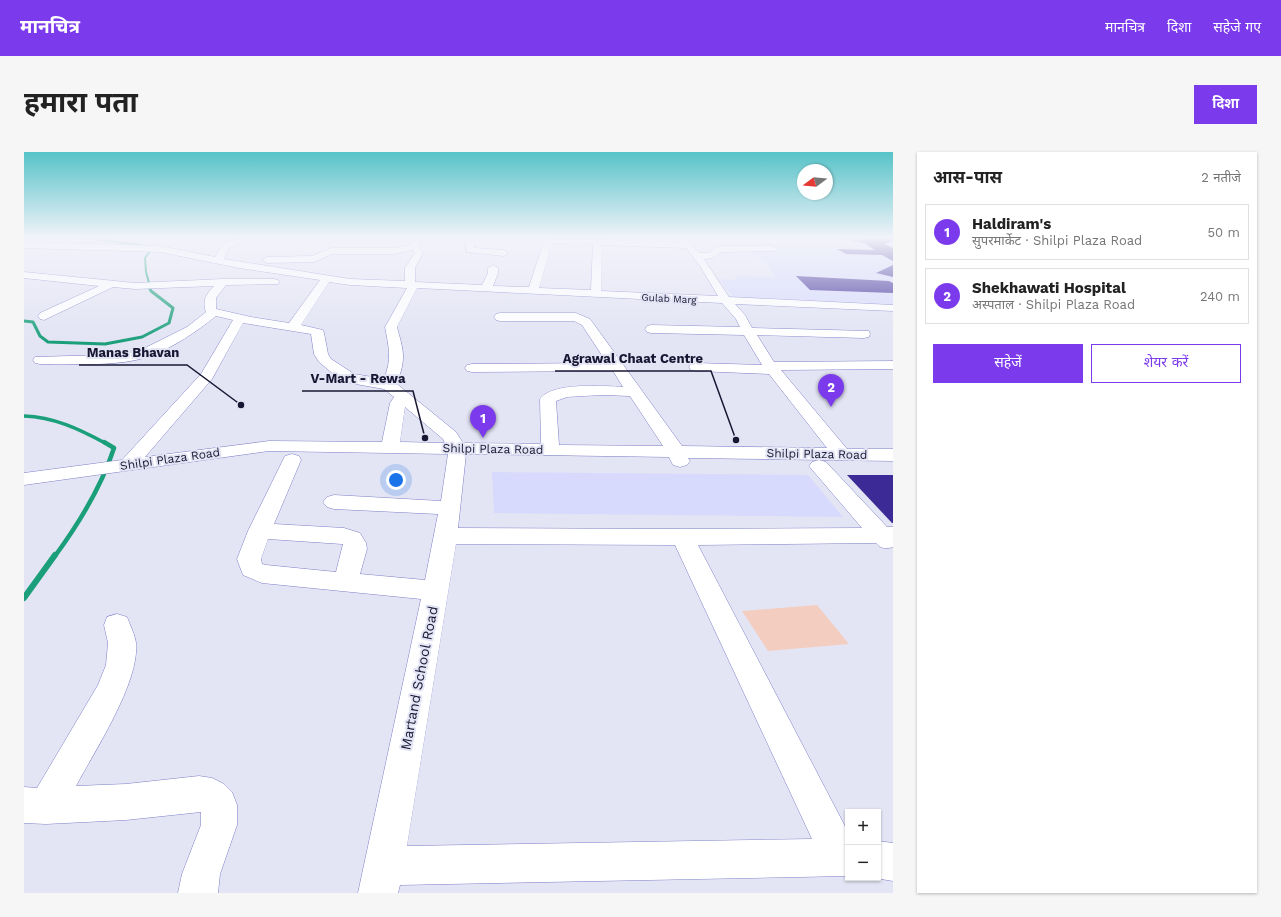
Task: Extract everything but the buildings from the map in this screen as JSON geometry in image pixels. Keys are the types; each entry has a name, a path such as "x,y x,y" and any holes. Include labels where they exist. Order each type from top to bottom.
{"street":[{"path":"209,283 210,273"},
{"name":"Gulab Marg","path":"291,273 350,282 893,308"},
{"path":"388,385 396,366 396,355 391,327 412,285 411,273"},
{"path":"486,289 493,273"},
{"path":"533,291 539,273"},
{"path":"596,273 596,294"},
{"path":"708,273 726,301 741,318 755,344 772,368 842,455"},
{"path":"24,275 135,286 223,282 350,282"},
{"path":"223,282 213,292 210,298 210,309 213,312 318,333 321,354 326,362 350,378 388,385 450,436 457,456"},
{"path":"293,327 324,282"},
{"path":"44,316 112,284"},
{"path":"653,297 657,309"},
{"path":"40,360 104,359 135,356 146,353 191,330 213,312"},
{"path":"500,317 570,317 580,318 586,322 679,458"},
{"path":"24,491 85,483 126,472 207,376 240,318"},
{"path":"651,329 864,334"},
{"path":"696,367 772,368 892,366"},
{"path":"472,368 618,367"},
{"path":"550,450 548,399 554,394 576,391 635,392"},
{"path":"390,448 398,403 403,397"},
{"name":"Shilpi Plaza Road","path":"126,472 269,446 390,448 457,456 550,450 819,466 893,465"},
{"name":"Shilpi Plaza Road","path":"24,479 228,463 292,460 457,456 679,458 842,455 893,456"},
{"name":"Martand School Road","path":"381,879 436,591 448,522 457,456"},
{"path":"292,460 251,550 249,559 252,569 262,574 436,591"},
{"path":"819,466 889,539"},
{"path":"334,502 448,522 683,537 889,539"},
{"path":"259,531 344,536 352,539 355,543 355,548 346,582"},
{"path":"381,879 844,857 683,537"},
{"path":"35,805 111,691 120,665 122,644 117,625"},
{"path":"35,805 126,802 199,794 212,796 219,805 218,825 200,874 198,893"},
{"path":"881,860 893,862"}],"shaded area":[{"path":"773,273 893,273 893,305 734,298 718,279 736,280 736,276 775,277"},
{"path":"492,472 808,475 843,517 494,513"},
{"path":"817,605 849,644 768,651 742,611"}],"waterway":[{"path":"146,273 151,290"},
{"path":"24,321 33,322 40,336 48,342 105,344 142,337 169,323 173,308 150,289"},
{"path":"24,416 56,421 86,433 105,443"},
{"path":"55,556 89,504 103,477 114,448 104,442"},
{"path":"24,598 55,555"}],"place":[{"name":"Manas Bhavan","path":"241,405"},
{"name":"Shekhawati Hospital","path":"831,407"},
{"name":"V-Mart - Rewa","path":"425,438"},
{"name":"Haldiram's","path":"483,438"},
{"name":"Agrawal Chaat Centre","path":"736,440"}]}
